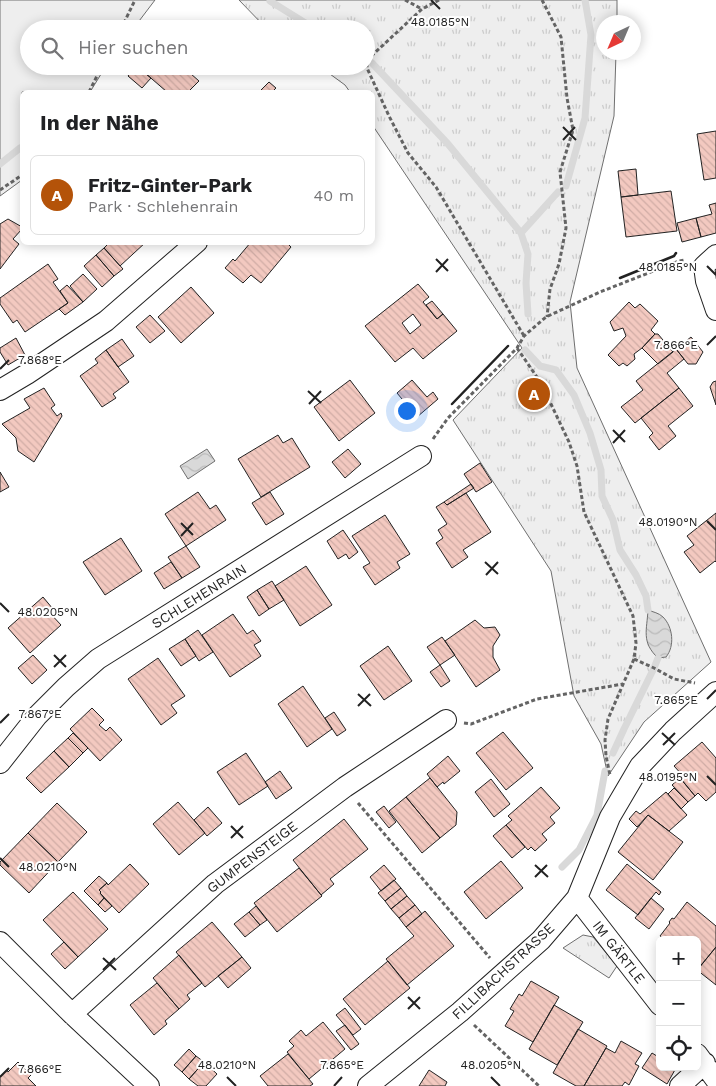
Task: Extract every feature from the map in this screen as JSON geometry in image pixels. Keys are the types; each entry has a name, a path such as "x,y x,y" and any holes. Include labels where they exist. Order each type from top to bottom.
{"street":[{"path":"0,390 106,321 194,245"},
{"path":"715,255 704,266 706,281 716,310"},
{"name":"SCHLEHENRAIN","path":"0,763 37,716 98,659 421,456"},
{"name":"FILLIBACHSTRASSE","path":"368,1086 460,1012 541,940 578,898 610,817 640,766 673,731 716,692"},
{"name":"GUMPENSTEIGE","path":"72,1014 214,884 345,787 446,720"},
{"name":"IM GÄRTLE","path":"578,898 656,1000"},
{"path":"0,942 148,1086"},
{"path":"701,1058 716,1080"},
{"path":"680,1086 691,1071"}],"path":[{"path":"125,20 135,0"},
{"path":"405,0 422,9"},
{"path":"375,53 422,9 439,0"},
{"path":"542,0 560,37 567,98 573,130 560,172 566,228 559,264 550,289 546,317"},
{"path":"90,90 98,75"},
{"path":"370,75 408,153 436,187 524,336"},
{"path":"0,190 20,175"},
{"path":"421,456 448,418 516,348 524,336 546,317 600,292 678,261 715,255"},
{"path":"516,348 540,383 569,442 577,466 584,512 633,616 636,643 634,659 608,719 605,740 606,756 612,783"},
{"path":"634,659 674,679 698,683"},
{"path":"446,720 470,724 537,700 623,684"},
{"path":"345,787 504,974"},
{"path":"460,1012 540,1086"}],"green space":[{"path":"0,0 155,0 140,20 20,20 20,75 100,75 91,90 20,90 20,181 0,196"},
{"path":"239,0 617,0 617,15 596,15 596,60 616,60 614,116 570,302 577,368 711,662 644,722 608,776 601,744 574,696 551,571 453,420 522,348 375,129 375,90 349,90 331,75 375,75 375,20 258,20"},
{"path":"583,935 593,937 617,966 609,978 563,948"}],"water":[{"path":"207,449 215,461 188,479 180,466"},
{"path":"648,610 661,616 671,631 671,648 666,657 658,658 649,647 646,636"}],"building":[{"path":"147,75 151,78 142,88 128,76"},
{"path":"147,75 192,75 199,81 190,90 165,90"},
{"path":"269,82 276,88 274,90 261,90"},
{"path":"716,131 716,178 704,180 697,134"},
{"path":"636,169 638,195 621,197 618,171"},
{"path":"671,191 677,231 626,237 621,197"},
{"path":"716,203 716,233 701,237 696,218 712,214 709,205"},
{"path":"696,218 701,237 682,242 677,223"},
{"path":"8,219 20,226 20,231 13,239 19,244 0,269 0,224"},
{"path":"107,245 143,245 120,266 104,248"},
{"path":"248,245 289,245 291,247 261,283 251,275 243,283 225,268 233,259 235,261"},
{"path":"104,248 123,269 114,276 96,255"},
{"path":"96,255 114,276 102,287 84,266"},
{"path":"48,264 58,279 53,282 68,303 25,332 17,320 13,323 0,304 0,298"},
{"path":"83,274 97,289 83,302 70,286"},
{"path":"418,284 429,297 423,302 437,319 443,314 457,331 423,359 413,348 395,362 365,326","holes":["413,314 421,325 410,334 402,323"]},
{"path":"67,285 83,302 65,315 59,309 68,303 60,291"},
{"path":"191,287 214,313 181,343 158,317"},
{"path":"432,301 443,314 437,319 426,305"},
{"path":"629,302 635,308 640,304 658,321 651,330 655,334 634,354 635,359 627,366 623,363 619,366 608,355 626,336 623,328 614,331 610,322"},
{"path":"150,315 165,331 150,343 136,327"},
{"path":"655,334 658,334 673,352 658,364 642,348"},
{"path":"691,337 703,352 696,364 688,364 676,349"},
{"path":"16,338 25,355 8,365 0,352 0,348"},
{"path":"122,339 134,356 118,367 106,350"},
{"path":"676,349 684,359 667,373 679,388 635,423 621,407 643,390 636,381"},
{"path":"106,350 129,382 113,394 116,398 102,407 80,376 98,363 95,359"},
{"path":"350,380 375,413 339,441 314,407"},
{"path":"412,380 427,397 433,392 438,399 417,417 397,393"},
{"path":"716,381 716,405 710,387"},
{"path":"44,388 55,405 51,408 57,416 61,413 62,416 34,462 18,451 16,438 2,424 30,408 24,399"},
{"path":"679,388 693,406 668,426 676,436 659,450 649,437 653,433 641,418"},
{"path":"278,435 283,443 292,438 310,467 261,497 238,459"},
{"path":"348,449 361,464 345,478 332,462"},
{"path":"480,463 492,482 476,492 464,474"},
{"path":"0,472 9,487 0,492"},
{"path":"471,484 474,488 447,505 444,502"},
{"path":"198,492 210,509 216,505 226,520 186,546 165,514"},
{"path":"270,492 284,514 266,525 252,503"},
{"path":"466,493 491,532 463,550 468,557 452,568 436,543 443,538 438,530 447,524 436,507 444,502 447,505"},
{"path":"716,513 716,562 700,573 684,552 694,545 687,536"},
{"path":"385,515 410,554 397,562 400,568 375,585 363,567 370,563 352,536"},
{"path":"343,530 358,552 349,559 346,554 338,559 327,541"},
{"path":"121,538 142,571 105,595 83,562"},
{"path":"186,546 200,567 182,578 168,557"},
{"path":"171,562 182,578 164,589 154,573"},
{"path":"306,566 332,605 300,626 275,586"},
{"path":"272,581 284,600 269,609 257,590"},
{"path":"257,590 269,609 259,616 247,597"},
{"path":"43,597 53,609 49,612 61,625 30,653 8,628"},
{"path":"233,614 247,634 253,630 261,641 254,645 261,656 230,677 202,635"},
{"path":"475,620 484,628 495,627 500,635 493,646 493,657 500,670 476,687 445,641"},
{"path":"198,630 213,652 199,661 185,639"},
{"path":"442,637 455,655 440,665 427,647"},
{"path":"185,639 196,656 181,666 169,649"},
{"path":"388,646 412,681 384,700 360,666"},
{"path":"33,655 47,670 32,684 18,668"},
{"path":"158,658 185,696 171,705 177,713 161,725 128,679"},
{"path":"440,665 450,681 441,687 430,672"},
{"path":"303,686 332,729 307,747 278,704"},
{"path":"92,708 104,720 99,725 106,731 110,727 122,740 100,761 70,729"},
{"path":"334,712 346,730 337,736 325,718"},
{"path":"503,732 533,768 506,790 476,753"},
{"path":"73,733 88,748 83,753 68,738"},
{"path":"68,738 83,753 69,767 54,751"},
{"path":"702,742 716,758 716,792 706,801 698,793 695,796 681,779 684,777 674,766"},
{"path":"54,751 69,767 41,793 26,778"},
{"path":"246,753 268,786 239,805 217,772"},
{"path":"448,756 460,771 444,784 443,782 437,787 427,774"},
{"path":"280,771 292,788 276,799 265,782"},
{"path":"430,778 457,812 456,825 440,838 406,797"},
{"path":"680,778 695,796 688,802 672,785"},
{"path":"491,779 510,804 494,817 475,792"},
{"path":"541,787 560,808 550,817 555,823 542,834 547,840 535,851 531,847 528,850 506,825 512,820 508,816"},
{"path":"674,788 688,802 681,809 668,794"},
{"path":"666,792 687,815 669,831 648,815 637,827 629,819 636,811 640,814"},
{"path":"406,797 440,838 422,853 389,811"},
{"path":"178,802 205,833 179,855 153,824"},
{"path":"57,803 87,832 58,862 28,833"},
{"path":"384,806 396,822 389,828 376,812"},
{"path":"208,807 222,823 207,836 194,820"},
{"path":"648,815 683,842 653,880 618,852"},
{"path":"344,819 368,849 330,879 334,884 321,895 293,860"},
{"path":"506,825 525,847 512,858 493,836"},
{"path":"28,833 58,862 29,893 0,865 0,862"},
{"path":"501,861 523,888 486,919 464,892"},
{"path":"130,864 149,884 119,913 99,890 107,883 108,885"},
{"path":"627,864 661,892 659,895 656,892 638,915 606,890"},
{"path":"384,865 396,879 381,891 370,877"},
{"path":"299,868 322,896 277,932 254,903"},
{"path":"99,876 107,883 99,890 104,898 98,905 84,891"},
{"path":"394,880 401,888 385,901 378,893"},
{"path":"401,888 407,896 391,909 385,901"},
{"path":"73,892 108,929 78,957 43,920"},
{"path":"407,896 415,905 399,918 391,909"},
{"path":"104,898 112,906 105,912 98,905"},
{"path":"651,898 664,909 649,929 635,918"},
{"path":"687,902 716,926 716,947 701,966 701,936 660,936 672,918 674,919"},
{"path":"415,905 422,914 406,927 399,918"},
{"path":"256,906 267,920 260,925 249,912"},
{"path":"425,911 454,946 407,985 386,959 414,936 406,927"},
{"path":"249,912 260,925 245,937 234,924"},
{"path":"212,922 242,957 205,987 176,952"},
{"path":"64,942 78,957 65,969 51,954"},
{"path":"716,947 716,985 701,973 701,965"},
{"path":"179,955 202,983 187,995 190,999 179,1009 153,978"},
{"path":"242,957 251,968 228,988 218,976"},
{"path":"388,961 410,988 365,1025 343,999"},
{"path":"531,981 559,997 533,1042 505,1026 514,1011 510,1009 519,994 522,996"},
{"path":"157,983 179,1009 165,1021 167,1024 154,1035 130,1005"},
{"path":"554,1005 583,1022 557,1065 529,1049"},
{"path":"345,1008 361,1029 353,1035 336,1015"},
{"path":"323,1022 345,1049 309,1079 287,1052 294,1046 289,1041 301,1030 306,1036"},
{"path":"345,1025 359,1044 351,1050 336,1031"},
{"path":"578,1029 607,1046 584,1086 576,1086 553,1073"},
{"path":"621,1041 642,1053 635,1064 639,1066 629,1085 625,1082 622,1086 584,1086 606,1048 615,1053"},
{"path":"189,1049 196,1056 182,1072 174,1065"},
{"path":"652,1053 656,1056 656,1071 674,1071 667,1084 642,1068"},
{"path":"288,1054 313,1084 310,1086 268,1086 260,1076"},
{"path":"196,1056 204,1062 189,1079 182,1072"},
{"path":"18,1062 31,1075 28,1078 36,1086 0,1086 0,1077"},
{"path":"204,1062 217,1074 206,1086 198,1086 189,1079"},
{"path":"429,1070 447,1082 445,1086 419,1086"}],"waterway":[{"path":"566,186 585,118 591,35 585,0"},
{"path":"270,1 301,20"},
{"path":"375,66 448,144 521,233 528,254 526,283 528,314"},
{"path":"0,164 20,148"},
{"path":"521,233 558,192"},
{"path":"525,350 540,366 556,370 574,395 590,433 601,470 602,496 613,520 620,550 636,575 646,596 648,610"},
{"path":"613,753 658,658"},
{"path":"562,867 579,850 597,815 605,771"}],"wall":[{"path":"620,278 674,256 676,253"},
{"path":"452,404 508,346"}],"place":[{"name":"Fritz-Ginter-Park","path":"534,394"}]}
